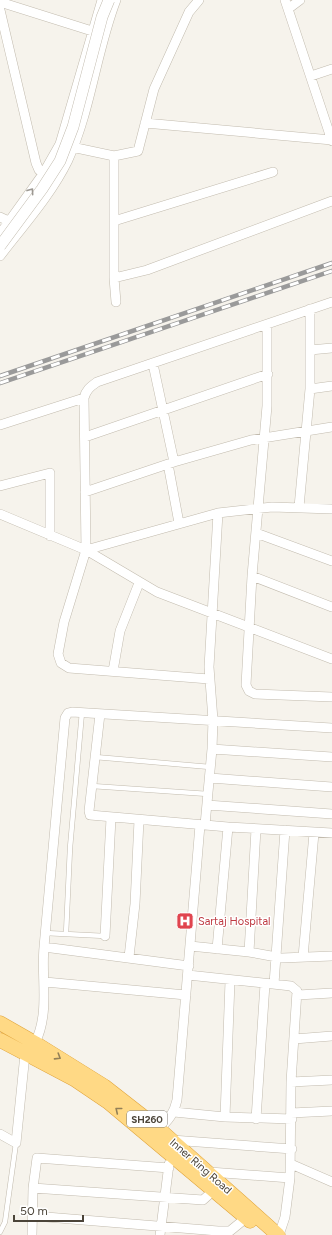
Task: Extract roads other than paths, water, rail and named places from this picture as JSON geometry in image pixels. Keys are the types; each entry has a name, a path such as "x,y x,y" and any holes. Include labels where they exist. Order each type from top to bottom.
{"highway":[{"name":"Inner Ring Road","path":"0,1023 35,1042 104,1086 159,1129 210,1172 279,1235"},
{"name":"Inner Ring Road","path":"0,1040 74,1079 108,1102 214,1190 265,1235"}],"street":[{"path":"0,234 43,174 60,144 102,0"},
{"path":"0,246 42,189 60,161 72,127 102,17 109,0"},
{"path":"0,256 54,183 72,148 116,0"},
{"path":"60,144 72,148 114,156 138,151 154,89 189,12 199,0"},
{"path":"145,124 332,140 287,4 300,0"},
{"path":"0,2 92,31"},
{"path":"0,10 36,163 43,174 54,183"},
{"path":"311,76 332,69"},
{"path":"114,156 114,278 116,302"},
{"path":"114,222 273,172"},
{"path":"114,278 147,270 332,201"},
{"path":"0,218 10,220 21,229"},
{"path":"209,679 69,668 61,663 58,654 64,622 86,550 84,398 90,386 97,382 332,302"},
{"path":"299,507 310,389 310,309"},
{"path":"267,325 268,374 252,576 246,685 249,691 255,694 332,697"},
{"path":"310,350 332,348"},
{"path":"153,364 163,411 179,524"},
{"path":"84,437 268,374"},
{"path":"310,389 332,386"},
{"path":"0,425 84,398"},
{"path":"85,492 171,463 264,437 332,427"},
{"path":"0,486 50,473 50,536"},
{"path":"86,550 218,513 258,508 299,507 332,509"},
{"path":"159,1129 169,1120 174,1112 203,825 210,778 213,720 209,679 218,513"},
{"path":"0,514 86,550 139,583 172,598 249,626 332,659"},
{"path":"256,533 332,560"},
{"path":"252,576 332,607"},
{"path":"113,671 120,631 139,583"},
{"path":"35,1042 42,1026 45,982 45,933 65,718 68,713 82,712 332,728"},
{"path":"100,714 89,810 90,815 228,827 332,833"},
{"path":"212,750 332,757"},
{"path":"210,778 332,787"},
{"path":"207,805 332,814"},
{"path":"105,936 111,818"},
{"path":"129,957 135,904 138,820"},
{"path":"217,949 228,827"},
{"path":"249,952 256,829"},
{"path":"256,1119 270,984 276,957 285,830"},
{"path":"303,957 314,833"},
{"path":"190,946 249,952 276,957 332,956"},
{"path":"44,947 129,957 230,981 291,986 297,991 298,995 291,1082 292,1149 290,1178 288,1202 279,1235"},
{"path":"225,1117 230,981"},
{"path":"45,982 186,995"},
{"path":"298,995 332,993"},
{"path":"294,1039 332,1036"},
{"path":"0,1134 16,1143 25,1054"},
{"path":"291,1082 332,1080"},
{"path":"174,1112 256,1119 332,1111"},
{"path":"171,1140 292,1149"},
{"path":"160,1235 166,1198 170,1154"},
{"path":"32,1235 31,1222 34,1216 33,1188 37,1158 169,1168"},
{"path":"291,1164 332,1182"},
{"path":"210,1172 290,1178"},
{"path":"33,1188 204,1200 214,1190"},
{"path":"34,1216 162,1225 218,1231 230,1231 246,1218"}],"lane":[{"path":"66,934 70,848 82,712"},
{"path":"95,758 210,767"},
{"path":"92,786 208,794"},
{"path":"45,933 105,936"},
{"path":"0,1232 5,1222 16,1143"}],"railway":[{"path":"0,376 332,263"},
{"path":"0,383 332,271"}],"place":[{"name":"Sartaj Hospital","path":"185,921"}]}
